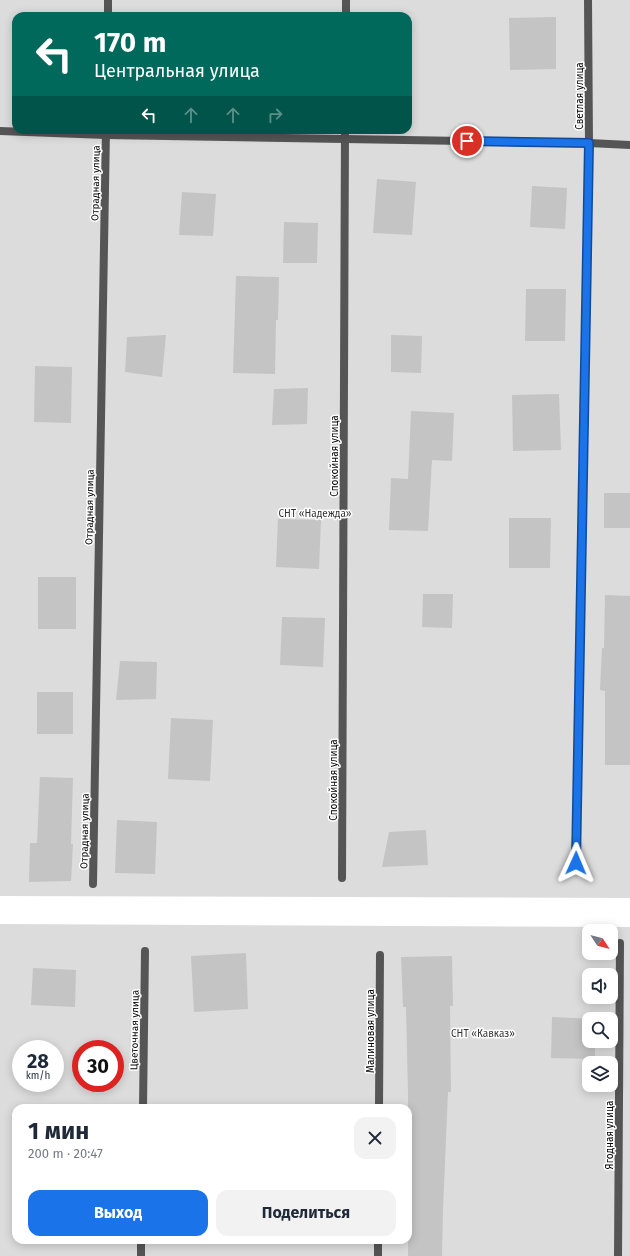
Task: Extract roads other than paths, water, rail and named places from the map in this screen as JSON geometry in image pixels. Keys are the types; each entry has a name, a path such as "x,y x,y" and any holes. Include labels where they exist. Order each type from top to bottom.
{"street":[{"path":"108,0 108,12"},
{"path":"346,0 346,12"},
{"name":"Светлая улица","path":"576,863 589,143 588,0"},
{"path":"0,131 12,131"},
{"name":"Отрадная улица","path":"93,884 106,134"},
{"path":"345,134 630,145"},
{"name":"Спокойная улица","path":"342,878 345,134"},
{"name":"Ягодная улица","path":"618,1256 620,943"},
{"name":"Цветочная улица","path":"143,1104 145,952"},
{"name":"Малиновая улица","path":"379,1104 380,955"},
{"path":"141,1244 141,1256"},
{"path":"378,1244 378,1256"}],"park label":[{"name":"СНТ «Надежда»","path":"315,513"},
{"name":"СНТ «Кавказ»","path":"483,1033"}]}
